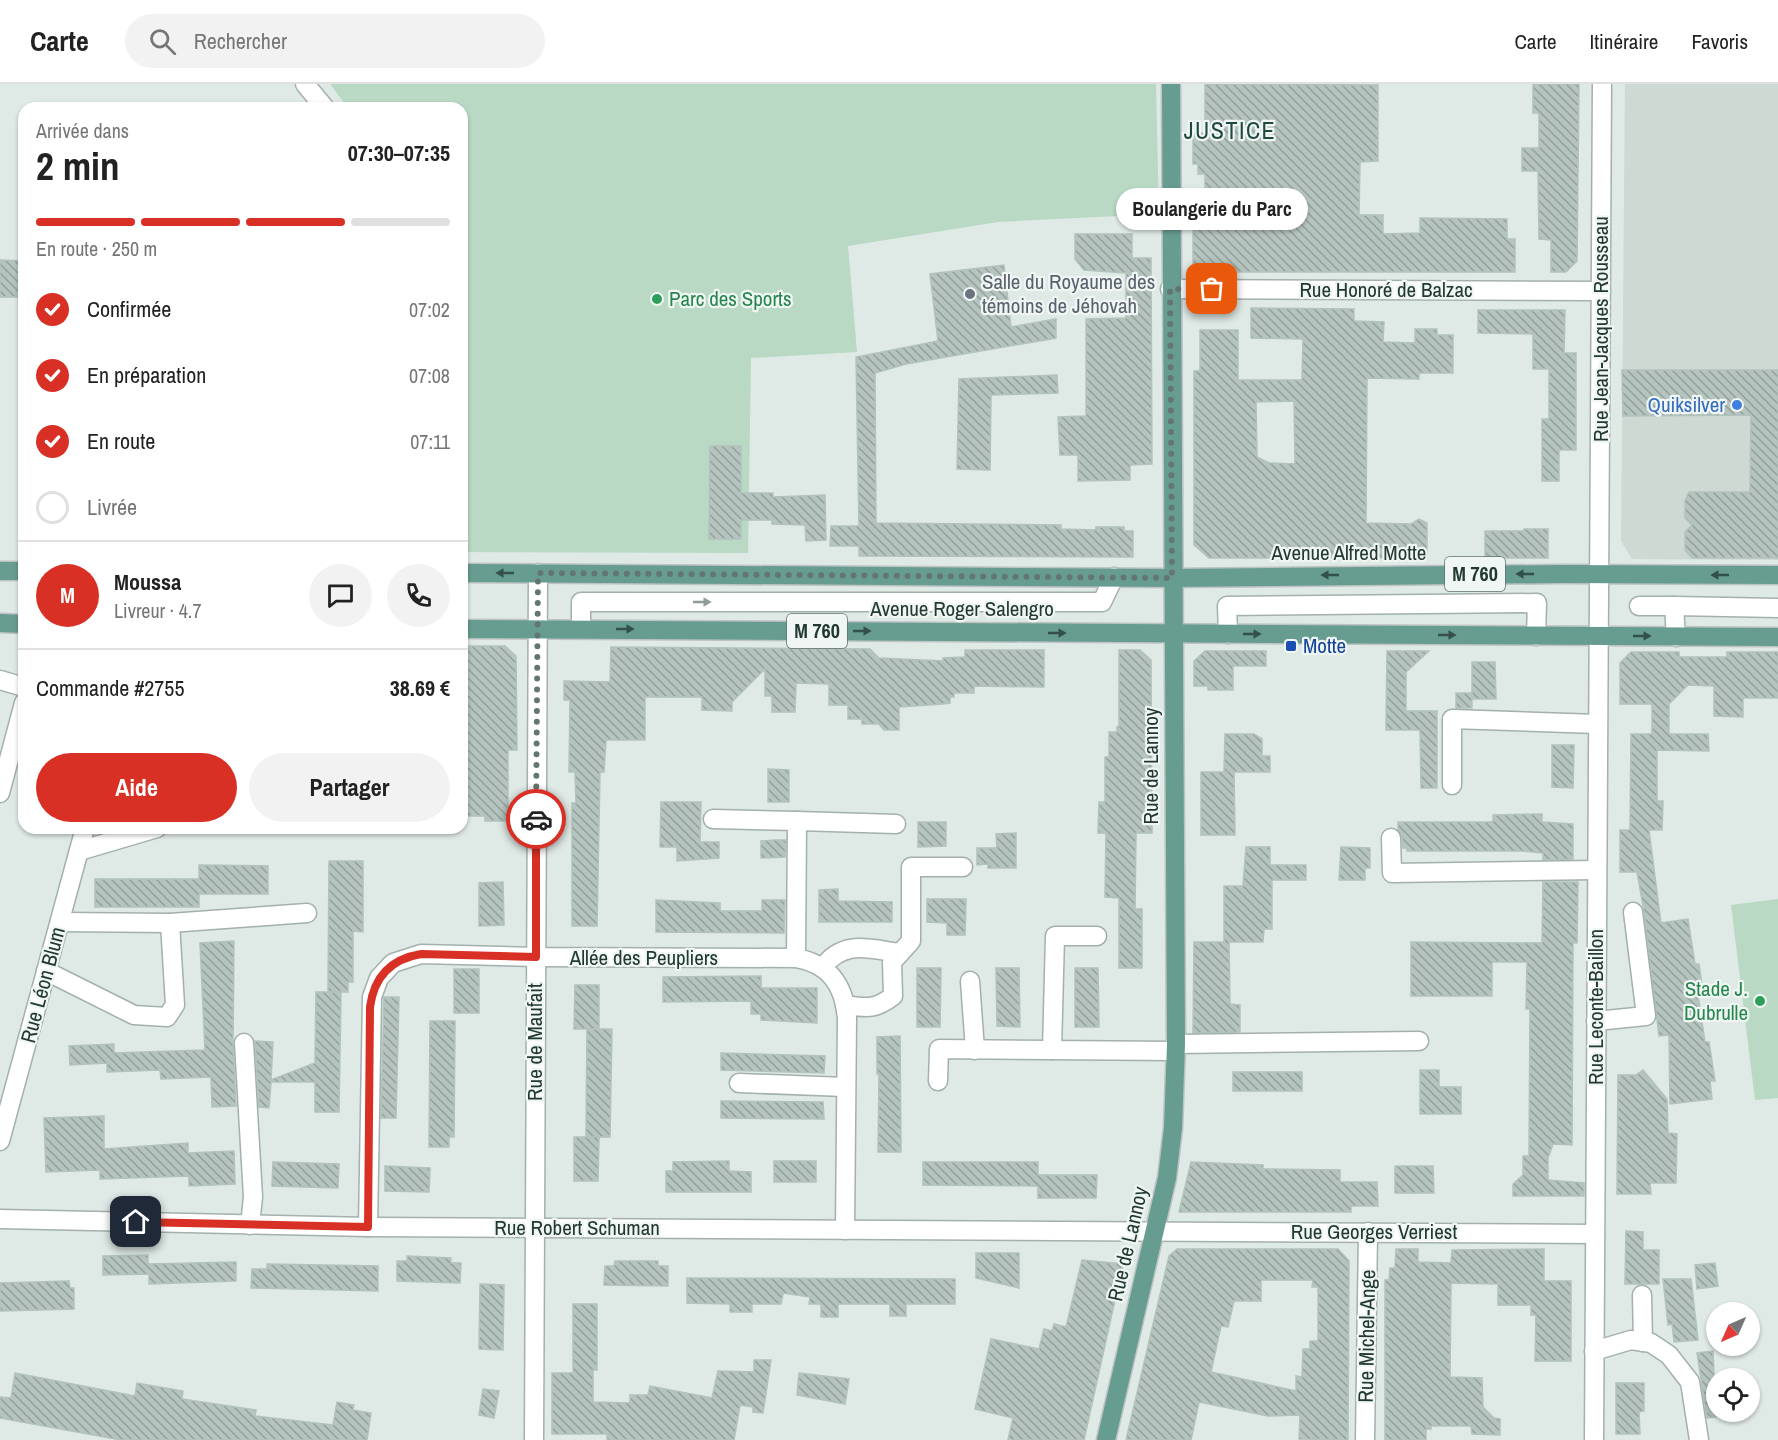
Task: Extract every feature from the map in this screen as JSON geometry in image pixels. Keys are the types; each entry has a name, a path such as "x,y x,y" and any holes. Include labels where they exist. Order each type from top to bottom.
{"main road":[{"name":"Rue de Lannoy","path":"1106,1440 1154,1231 1173,1136 1176,1048 1170,289 1171,84"},
{"path":"0,571 18,571"},
{"name":"Avenue Roger Salengro","path":"468,573 1172,578"},
{"name":"Avenue Alfred Motte","path":"1172,578 1599,574 1778,575"},
{"path":"0,623 18,624"},
{"name":"Avenue Roger Salengro","path":"468,629 1173,634"},
{"name":"M 760","path":"1173,634 1778,637"}],"street":[{"path":"305,84 320,102"},
{"name":"Rue Jean-Jacques Rousseau","path":"1599,574 1602,84"},
{"name":"Rue Honoré de Balzac","path":"1170,289 1601,291"},
{"name":"Rue de Maufait","path":"534,1440 538,573"},
{"name":"Rue Leconte-Baillon","path":"1594,1440 1599,574"},
{"path":"581,629 581,602 1102,602 1114,577"},
{"path":"790,602 790,631"},
{"path":"1228,634 1227,606 1537,603 1536,636"},
{"path":"1639,606 1778,608"},
{"path":"1674,606 1676,636"},
{"path":"0,680 18,685"},
{"path":"1452,785 1452,719 1597,724"},
{"path":"0,793 18,726"},
{"path":"712,819 896,824"},
{"path":"796,958 797,821"},
{"name":"Rue Léon Blum","path":"0,1141 83,834"},
{"path":"79,851 137,834"},
{"path":"1391,838 1392,873 1596,870"},
{"path":"845,1005 867,1008 881,1006 893,996 892,962 911,941 911,867 963,867"},
{"path":"1596,1022 1646,1016 1633,912"},
{"path":"60,922 170,923 307,913"},
{"path":"46,971 134,1016 167,1017 175,1005 170,923"},
{"path":"1052,1050 1055,936 1097,936"},
{"path":"845,1230 845,1005 837,982 823,967 839,950 859,948 900,953"},
{"name":"Allée des Peupliers","path":"368,1227 370,1007 374,987 393,963 421,954 796,958 823,967"},
{"path":"970,981 975,1050"},
{"path":"938,1081 939,1049 1176,1048 1419,1041"},
{"path":"244,1043 253,1197 250,1225"},
{"path":"739,1083 845,1087"},
{"name":"Rue Robert Schuman","path":"0,1219 368,1227 1154,1231"},
{"name":"Rue Georges Verriest","path":"1154,1231 1594,1234"},
{"name":"Rue Michel-Ange","path":"1365,1440 1368,1232"},
{"path":"1642,1295 1643,1342"},
{"path":"1594,1351 1631,1340 1643,1342 1669,1354 1690,1382 1699,1440"}],"shaded area":[{"path":"1625,84 1778,84 1778,560 1632,559 1621,541"}],"green space":[{"name":"Parc des Sports","path":"330,84 1156,84 1159,214 998,222 848,246 857,352 751,358 748,553 468,552 468,102 344,102"},
{"name":"Stade J. Dubrulle","path":"1778,899 1778,1098 1755,1100 1731,905"}],"building":[{"path":"1205,84 1378,85 1378,161 1360,162 1359,215 1383,215 1383,234 1420,233 1420,218 1507,219 1507,239 1515,239 1515,272 1200,272 1193,265 1193,225 1197,225 1198,215 1205,215 1205,174 1198,174 1198,164 1193,164 1193,133 1205,133"},
{"path":"1533,84 1579,84 1577,261 1566,272 1551,272 1551,240 1539,239 1538,171 1522,171 1522,148 1539,148 1539,113 1533,113"},
{"path":"1075,234 1132,234 1132,258 1151,258 1152,464 1130,465 1130,480 1078,481 1078,455 1060,455 1058,417 1086,416 1086,319 1126,318 1126,273 1084,270 1075,259"},
{"path":"0,260 18,261 18,297 0,297"},
{"path":"1004,265 1011,327 1056,319 1056,338 906,364 875,373 876,523 1061,525 1061,529 1096,530 1096,527 1124,527 1124,531 1133,531 1133,557 859,556 859,546 830,546 831,526 859,526 856,357 938,341 930,274"},
{"path":"1251,308 1354,309 1354,321 1384,322 1383,342 1415,343 1415,329 1437,329 1437,335 1453,335 1453,373 1419,373 1419,379 1367,378 1366,523 1411,524 1419,519 1427,523 1427,558 1209,558 1194,545 1194,371 1200,371 1200,330 1238,330 1238,380 1302,380 1303,339 1251,338","holes":["1294,401 1295,464 1269,463 1257,457 1256,402"]},
{"path":"1478,310 1565,310 1564,353 1576,353 1576,450 1559,450 1559,481 1542,481 1542,419 1549,419 1549,369 1533,369 1533,334 1478,333"},
{"path":"1622,370 1778,370 1778,558 1692,558 1685,550 1685,532 1692,525 1685,518 1685,501 1689,492 1750,492 1751,415 1623,416"},
{"path":"1057,375 1058,393 991,395 990,470 957,469 959,379"},
{"path":"710,446 741,446 741,493 773,493 773,497 825,495 826,540 806,541 805,525 772,524 772,520 741,520 741,539 709,539"},
{"path":"1524,529 1548,529 1548,558 1485,558 1485,531 1523,531"},
{"path":"468,646 505,646 516,656 517,750 508,750 508,821 485,821 485,816 468,816"},
{"path":"611,647 870,649 879,658 943,661 943,658 965,657 965,650 1044,650 1044,687 974,686 974,693 954,693 954,697 950,697 950,703 899,707 899,730 884,730 879,724 862,724 862,719 848,719 848,705 829,705 829,684 796,683 795,712 772,712 772,696 765,696 765,669 732,702 732,711 702,710 702,697 645,697 645,740 606,740 604,772 600,772 597,926 572,926 572,803 576,803 575,772 569,772 570,700 564,700 564,681 610,682"},
{"path":"1119,650 1140,650 1151,660 1152,833 1136,833 1135,909 1142,909 1142,968 1119,968 1119,898 1105,897 1106,833 1098,833 1099,802 1105,802 1105,757 1109,757 1109,732 1117,732 1119,726"},
{"path":"1205,651 1266,651 1266,666 1233,666 1233,690 1208,690 1208,686 1194,686 1194,661"},
{"path":"1387,651 1429,651 1406,672 1406,711 1437,711 1437,788 1421,788 1420,730 1386,730"},
{"path":"1631,652 1679,652 1679,657 1727,657 1727,652 1778,652 1778,698 1743,698 1743,717 1714,716 1714,686 1688,685 1669,704 1669,734 1708,734 1709,751 1657,750 1657,801 1663,801 1662,830 1649,830 1661,923 1688,919 1695,964 1699,964 1703,994 1698,995 1705,1042 1709,1042 1715,1081 1710,1081 1712,1099 1670,1104 1669,1035 1659,1036 1637,872 1620,872 1620,830 1630,830 1631,734 1652,734 1652,704 1620,704 1620,663"},
{"path":"1472,662 1495,662 1496,699 1472,699 1472,708 1456,708 1456,693 1472,693"},
{"path":"1225,734 1254,734 1262,739 1262,756 1270,756 1270,772 1234,772 1235,835 1201,835 1201,772 1224,772"},
{"path":"1552,745 1574,745 1573,788 1552,787"},
{"path":"768,769 789,770 789,802 768,802"},
{"path":"661,802 701,802 700,842 719,842 719,858 677,861 677,847 660,847"},
{"path":"1542,814 1542,822 1573,824 1573,859 1543,860 1543,853 1522,851 1407,851 1407,848 1403,848 1402,837 1398,830 1398,822 1493,822 1493,815"},
{"path":"918,822 946,822 946,846 918,847"},
{"path":"1016,833 1016,868 988,868 988,864 977,865 977,848 997,848 996,834"},
{"path":"786,840 785,857 761,858 761,841"},
{"path":"1246,847 1270,847 1270,865 1306,865 1306,880 1272,880 1272,929 1264,929 1263,942 1229,942 1230,1004 1240,1005 1240,1032 1193,1033 1194,942 1224,942 1224,886 1243,886"},
{"path":"1341,847 1370,848 1370,868 1365,868 1365,880 1339,880"},
{"path":"329,861 363,861 363,932 353,931 353,982 348,982 348,992 328,992"},
{"path":"199,865 268,866 268,894 199,894 199,907 95,907 95,879 199,879"},
{"path":"503,882 504,925 479,926 479,883"},
{"path":"1543,882 1578,882 1577,943 1573,943 1572,1145 1553,1144 1548,1158 1548,1180 1584,1183 1584,1196 1513,1196 1513,1184 1523,1175 1523,1156 1529,1156 1530,1009 1526,1009 1527,962 1492,962 1492,996 1411,996 1411,942 1542,943"},
{"path":"838,889 838,901 892,902 892,922 819,922 819,890"},
{"path":"927,899 966,899 965,935 947,935 947,923 927,922"},
{"path":"656,900 720,903 720,911 762,911 762,900 785,900 784,933 656,932"},
{"path":"234,941 233,1044 236,1106 212,1107 211,1077 161,1079 160,1070 107,1072 107,1063 70,1065 69,1046 114,1044 114,1053 205,1050 200,943"},
{"path":"917,968 941,968 940,1027 917,1027"},
{"path":"996,968 1019,968 1020,1027 997,1026"},
{"path":"1075,968 1098,968 1099,1027 1075,1027"},
{"path":"454,969 479,969 479,1013 454,1013"},
{"path":"761,976 761,988 817,988 817,1023 761,1020 761,1014 751,1014 751,1001 663,1002 663,977"},
{"path":"575,985 599,985 599,1029 574,1029"},
{"path":"316,992 341,992 339,1112 315,1112 315,1082 271,1082 269,1108 259,1107 255,1041 273,1042 271,1080 315,1063"},
{"path":"384,997 399,997 396,1118 381,1118"},
{"path":"430,1021 455,1021 454,1137 449,1137 449,1147 429,1147"},
{"path":"587,1029 612,1029 610,1137 586,1137"},
{"path":"900,1036 901,1152 878,1152 877,1037"},
{"path":"721,1053 825,1056 824,1073 721,1070"},
{"path":"1420,1070 1439,1070 1439,1087 1461,1087 1461,1114 1420,1114"},
{"path":"1643,1070 1667,1099 1668,1133 1677,1134 1676,1183 1650,1183 1651,1194 1617,1194 1618,1075 1636,1075"},
{"path":"1233,1072 1302,1072 1302,1091 1233,1091"},
{"path":"721,1101 823,1102 824,1119 721,1118"},
{"path":"104,1116 104,1149 188,1143 188,1153 234,1151 235,1184 189,1186 189,1176 100,1179 100,1170 46,1172 44,1118"},
{"path":"574,1137 599,1137 598,1181 574,1181"},
{"path":"729,1161 729,1171 751,1172 751,1192 666,1192 666,1171 673,1171 673,1162"},
{"path":"774,1161 816,1161 816,1182 774,1182"},
{"path":"273,1162 339,1164 338,1188 272,1186"},
{"path":"923,1162 1038,1162 1038,1175 1097,1175 1096,1198 1038,1198 1038,1186 923,1185"},
{"path":"1191,1162 1263,1165 1263,1169 1340,1170 1340,1182 1377,1182 1378,1206 1351,1206 1351,1212 1179,1212"},
{"path":"385,1166 430,1168 429,1192 385,1191"},
{"path":"1395,1166 1433,1166 1434,1193 1395,1193"},
{"path":"1626,1231 1643,1232 1643,1250 1659,1250 1659,1284 1625,1284"},
{"path":"1177,1249 1338,1249 1349,1261 1348,1440 1299,1439 1300,1415 1268,1416 1199,1402 1191,1440 1126,1440 1169,1256","holes":["1261,1280 1313,1280 1312,1287 1318,1287 1318,1341 1310,1341 1310,1349 1303,1349 1302,1377 1296,1376 1296,1391 1211,1372 1221,1326 1228,1327 1234,1301 1261,1301"]},
{"path":"1396,1249 1418,1249 1418,1262 1451,1263 1452,1250 1544,1249 1544,1281 1571,1281 1571,1361 1535,1361 1536,1315 1531,1315 1531,1305 1498,1305 1498,1284 1451,1283 1450,1377 1482,1378 1483,1407 1494,1418 1500,1419 1500,1435 1472,1434 1471,1426 1431,1426 1431,1429 1426,1429 1426,1440 1385,1440 1385,1280 1389,1280 1390,1268 1395,1268"},
{"path":"976,1253 1019,1253 1019,1288 976,1278"},
{"path":"148,1255 148,1264 236,1262 236,1281 149,1284 149,1274 103,1275 103,1256"},
{"path":"407,1256 451,1258 451,1263 461,1263 460,1283 397,1281 397,1261 407,1261"},
{"path":"1082,1260 1123,1264 1084,1440 1008,1440 1013,1418 975,1409 991,1339 1039,1349 1044,1329 1052,1331 1054,1324 1066,1327"},
{"path":"615,1261 658,1261 658,1266 668,1266 668,1286 604,1285 605,1266 614,1266"},
{"path":"1715,1263 1718,1286 1697,1289 1695,1265"},
{"path":"267,1264 378,1266 378,1291 251,1288 252,1269 267,1269"},
{"path":"687,1278 955,1279 955,1304 906,1304 906,1316 890,1316 890,1304 838,1304 838,1317 821,1317 821,1304 809,1304 810,1297 783,1293 781,1304 752,1304 752,1312 730,1312 730,1304 687,1303"},
{"path":"1663,1279 1691,1279 1698,1340 1674,1342 1672,1324 1668,1325"},
{"path":"69,1281 70,1288 74,1288 74,1309 0,1311 0,1283"},
{"path":"480,1284 504,1285 503,1350 479,1349"},
{"path":"573,1304 597,1304 597,1370 593,1370 593,1402 630,1403 630,1395 648,1395 650,1386 712,1398 718,1371 754,1372 754,1360 771,1360 763,1413 753,1412 753,1407 740,1405 734,1440 607,1440 607,1434 552,1434 552,1373 573,1373"},
{"path":"1706,1352 1706,1356 1713,1356 1714,1368 1706,1368 1706,1412 1697,1353"},
{"path":"15,1373 135,1396 137,1383 183,1391 182,1399 256,1410 255,1416 333,1425 337,1402 354,1405 353,1410 371,1413 367,1440 121,1440 0,1418 0,1397 11,1398"},
{"path":"799,1373 849,1379 845,1404 797,1395"},
{"path":"1616,1383 1644,1383 1644,1411 1639,1412 1640,1434 1616,1434"},
{"path":"483,1389 499,1391 494,1418 479,1415"}],"way so far":[{"path":"536,819 538,573 1172,578 1170,289 1212,289"}],"place":[{"name":"Boulangerie du Parc","path":"1212,289"},
{"name":"Salle du Royaume des témoins de Jéhovah","path":"970,294"},
{"name":"Parc des Sports","path":"657,299"},
{"name":"Quiksilver","path":"1737,405"},
{"name":"Motte","path":"1291,646"},
{"name":"Stade J. Dubrulle","path":"1760,1001"}],"district":[{"name":"JUSTICE","path":"1230,131"}],"route":[{"path":"136,1222 368,1227 370,1007 374,987 393,963 409,956 421,954 536,957 536,819"}]}
